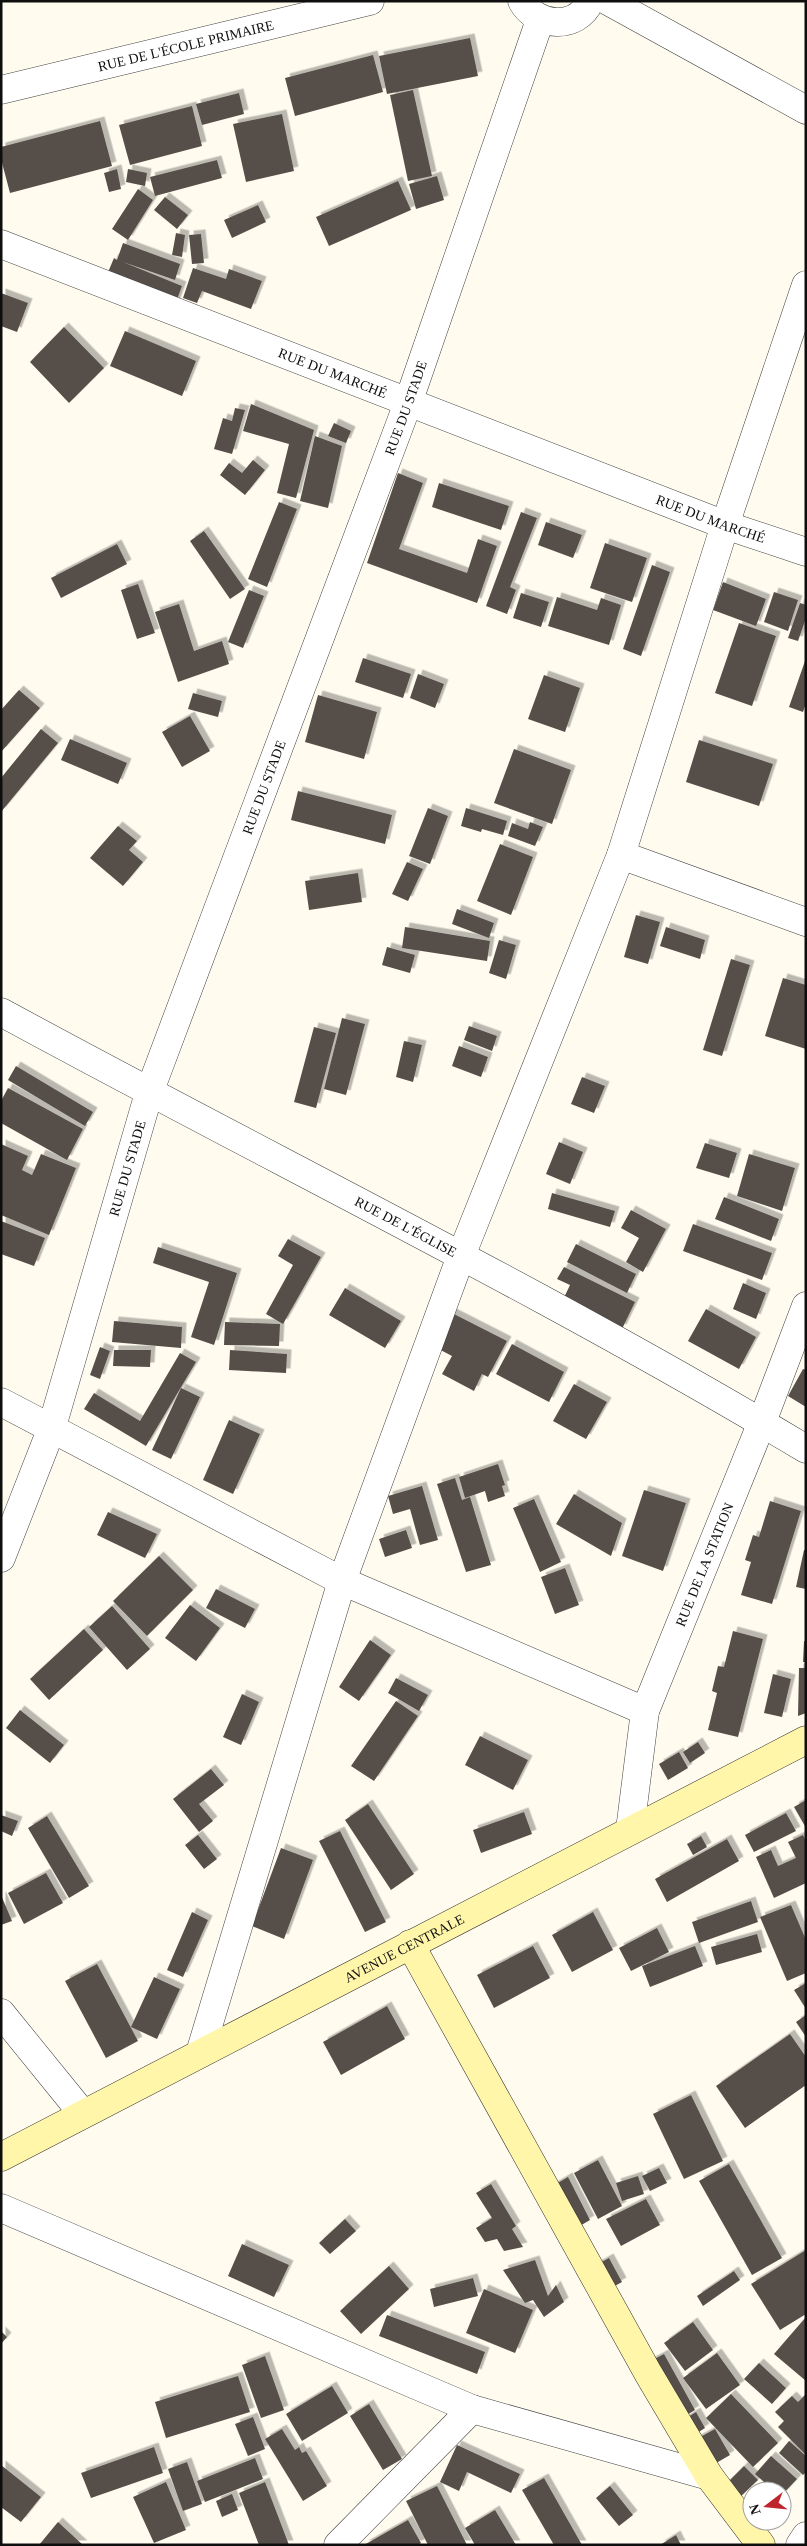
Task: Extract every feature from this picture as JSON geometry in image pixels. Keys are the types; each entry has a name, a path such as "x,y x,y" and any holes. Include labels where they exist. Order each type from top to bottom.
{"main road":[{"name":"AVENUE CENTRALE","path":"1,2157 806,1740"},
{"path":"410,1944 648,2373 709,2476 761,2545"}],"street":[{"name":"RUE DE L'ÉCOLE PRIMAIRE","path":"1,90 370,1"},
{"path":"531,10 554,23 567,21 579,15 590,1"},
{"path":"608,1 806,110"},
{"name":"RUE DU STADE","path":"1,1558 51,1430 149,1093 408,403 531,10"},
{"name":"RUE DU MARCHÉ","path":"1,244 724,526 806,552"},
{"path":"200,2053 342,1581 461,1256 621,855 724,526 806,285"},
{"path":"621,855 806,922"},
{"name":"RUE DE L'ÉGLISE","path":"1,1012 149,1093 461,1256 806,1448"},
{"name":"RUE DE LA STATION","path":"630,1830 645,1711 762,1422 806,1306"},
{"path":"1,1402 51,1430 342,1581 645,1711"},
{"path":"1,2013 83,2114"},
{"path":"1,2208 472,2409 709,2476"},
{"path":"338,2545 472,2409"},
{"path":"800,2545 806,2536"}],"building":[{"path":"470,38 478,76 387,94 379,56"},
{"path":"373,55 383,92 295,116 285,78"},
{"path":"413,90 432,176 408,181 390,95"},
{"path":"239,93 244,114 202,125 196,104"},
{"path":"192,106 202,146 130,165 119,125"},
{"path":"282,114 294,171 246,182 233,124"},
{"path":"100,121 112,166 10,193 1,159 1,147"},
{"path":"217,160 222,178 155,196 150,177"},
{"path":"117,169 121,189 109,192 104,173"},
{"path":"128,169 147,173 145,186 126,182"},
{"path":"437,176 444,200 416,209 409,184"},
{"path":"398,181 411,210 329,246 316,217"},
{"path":"138,189 153,200 128,240 112,229"},
{"path":"165,197 188,215 177,229 154,210"},
{"path":"258,205 266,222 232,238 224,220"},
{"path":"176,233 185,235 182,257 172,255"},
{"path":"201,234 204,263 192,264 189,235"},
{"path":"123,243 180,264 175,280 123,262 182,286 175,305 106,277 114,258 117,260"},
{"path":"193,268 226,279 229,269 262,281 251,309 202,291 197,303 183,298"},
{"path":"1,293 28,303 17,332 1,326"},
{"path":"64,327 104,368 69,403 30,362"},
{"path":"125,331 196,361 182,396 110,366"},
{"path":"251,404 314,430 296,498 277,493 289,444 243,431"},
{"path":"235,408 245,410 232,454 214,449 223,418 232,421"},
{"path":"334,423 351,431 346,443 328,436"},
{"path":"315,436 342,446 328,508 300,501"},
{"path":"253,460 265,470 245,495 220,475 229,463 242,473"},
{"path":"398,473 423,483 399,549 467,573 478,539 497,546 477,603 367,563"},
{"path":"439,483 509,506 501,530 432,507"},
{"path":"279,502 297,509 267,587 248,579"},
{"path":"521,512 537,518 510,587 516,590 507,614 486,606"},
{"path":"546,522 582,535 573,558 538,545"},
{"path":"204,531 245,589 230,599 190,541"},
{"path":"605,543 647,558 632,602 590,588"},
{"path":"117,544 127,564 61,598 51,578"},
{"path":"652,565 670,572 641,656 623,649"},
{"path":"723,582 766,599 756,626 713,610"},
{"path":"138,584 155,633 137,639 121,590"},
{"path":"249,590 264,596 243,648 228,642"},
{"path":"774,592 798,600 788,631 764,622"},
{"path":"521,593 549,602 541,627 513,618"},
{"path":"557,597 597,610 601,598 621,605 609,645 548,626"},
{"path":"800,603 806,605 806,618 798,641 788,638"},
{"path":"179,604 194,651 222,641 229,664 178,682 155,612"},
{"path":"739,623 776,636 752,706 715,693"},
{"path":"363,658 411,674 403,698 355,682"},
{"path":"805,661 806,703 803,712 789,707"},
{"path":"418,674 444,684 435,708 410,698"},
{"path":"544,675 580,688 565,732 528,719"},
{"path":"19,690 40,708 1,752 1,710"},
{"path":"193,693 222,701 218,717 188,709"},
{"path":"318,695 377,712 364,759 305,742"},
{"path":"190,716 210,751 182,767 162,732"},
{"path":"41,729 58,743 1,812 1,778"},
{"path":"70,739 127,763 118,784 61,760"},
{"path":"699,740 773,764 759,806 686,782"},
{"path":"514,749 571,770 552,824 494,803"},
{"path":"298,791 392,815 385,844 291,820"},
{"path":"428,808 448,816 430,864 409,856"},
{"path":"466,808 507,821 503,835 482,829 481,832 461,826"},
{"path":"530,822 543,827 535,846 508,836 512,823 528,829"},
{"path":"118,826 137,841 129,850 143,862 123,886 90,858"},
{"path":"500,844 533,857 511,915 477,901"},
{"path":"407,862 423,869 408,901 392,894"},
{"path":"358,873 362,902 309,910 305,881"},
{"path":"457,909 494,923 489,938 452,924"},
{"path":"636,915 660,922 648,964 624,957"},
{"path":"405,927 490,941 487,961 402,948"},
{"path":"666,927 705,940 700,959 660,946"},
{"path":"499,940 516,945 506,979 489,973"},
{"path":"387,947 415,955 410,973 382,965"},
{"path":"731,959 750,965 722,1056 703,1050"},
{"path":"783,978 806,985 806,1049 765,1036"},
{"path":"342,1018 365,1024 346,1095 324,1089"},
{"path":"469,1026 497,1036 492,1051 464,1040"},
{"path":"314,1027 336,1033 316,1108 294,1102"},
{"path":"404,1041 422,1045 413,1082 396,1077"},
{"path":"459,1046 488,1057 481,1077 452,1066"},
{"path":"16,1066 93,1112 85,1126 8,1080"},
{"path":"582,1077 605,1086 594,1113 571,1104"},
{"path":"8,1088 83,1129 67,1160 1,1123 1,1101"},
{"path":"559,1142 583,1152 570,1184 546,1174"},
{"path":"705,1143 737,1153 729,1178 696,1168"},
{"path":"1,1144 28,1156 22,1170 32,1175 41,1154 76,1168 49,1235 1,1215"},
{"path":"749,1154 795,1168 782,1211 737,1196"},
{"path":"552,1193 615,1211 610,1227 548,1209"},
{"path":"724,1197 779,1219 771,1241 715,1219"},
{"path":"631,1210 666,1229 643,1272 626,1262 639,1238 621,1228"},
{"path":"1,1221 45,1238 34,1266 1,1254"},
{"path":"693,1224 772,1253 762,1280 683,1251"},
{"path":"288,1239 321,1257 283,1324 266,1314 293,1265 278,1256"},
{"path":"576,1244 636,1274 627,1293 567,1262"},
{"path":"158,1247 237,1273 214,1345 191,1337 209,1282 153,1263"},
{"path":"564,1267 635,1302 622,1329 561,1304 570,1285 557,1279"},
{"path":"743,1283 766,1293 756,1319 733,1309"},
{"path":"345,1288 401,1321 385,1348 329,1315"},
{"path":"706,1309 756,1337 739,1369 688,1341"},
{"path":"450,1312 507,1341 488,1377 482,1374 474,1391 442,1374 452,1356 433,1346"},
{"path":"114,1321 182,1327 181,1348 112,1342"},
{"path":"225,1322 280,1324 279,1346 224,1345"},
{"path":"512,1344 564,1372 549,1402 496,1374"},
{"path":"100,1347 110,1351 100,1379 90,1375"},
{"path":"114,1350 151,1350 150,1367 113,1366"},
{"path":"230,1350 287,1354 286,1373 229,1370"},
{"path":"180,1353 196,1362 146,1446 84,1409 94,1393 140,1421"},
{"path":"803,1369 806,1370 806,1407 788,1396"},
{"path":"574,1384 607,1402 586,1439 553,1421"},
{"path":"181,1388 200,1397 171,1459 152,1450"},
{"path":"229,1420 260,1434 233,1494 203,1480"},
{"path":"498,1464 505,1485 502,1486 505,1496 488,1502 485,1491 465,1498 459,1477"},
{"path":"455,1478 462,1500 470,1497 491,1565 466,1572 437,1484"},
{"path":"422,1486 438,1540 420,1545 410,1509 393,1514 388,1496"},
{"path":"644,1490 686,1503 663,1571 622,1556"},
{"path":"574,1494 622,1523 611,1556 556,1524"},
{"path":"534,1499 561,1562 540,1572 513,1508"},
{"path":"770,1501 801,1511 772,1604 741,1595 751,1562 745,1560 753,1535 759,1537"},
{"path":"108,1512 157,1534 145,1558 97,1535"},
{"path":"406,1530 412,1548 385,1557 379,1539"},
{"path":"804,1550 806,1550 806,1589 796,1587"},
{"path":"159,1556 193,1590 147,1636 113,1601"},
{"path":"565,1568 579,1605 555,1614 541,1577"},
{"path":"216,1589 255,1609 245,1628 206,1608"},
{"path":"190,1605 220,1628 196,1661 165,1638"},
{"path":"112,1606 150,1649 127,1670 89,1627"},
{"path":"84,1629 103,1650 49,1700 30,1679"},
{"path":"733,1631 763,1639 738,1737 708,1730 717,1693 712,1691 718,1666 724,1667"},
{"path":"370,1640 391,1655 359,1701 339,1687"},
{"path":"804,1641 806,1641 806,1662 803,1662"},
{"path":"799,1668 806,1668 806,1713 798,1716"},
{"path":"773,1674 791,1679 782,1717 764,1713"},
{"path":"396,1678 428,1695 419,1711 388,1693"},
{"path":"242,1694 259,1702 241,1745 223,1737"},
{"path":"396,1701 418,1716 374,1781 351,1766"},
{"path":"20,1710 64,1745 50,1763 6,1728"},
{"path":"480,1736 528,1760 513,1790 465,1765"},
{"path":"698,1742 705,1753 690,1763 683,1752"},
{"path":"679,1752 688,1768 668,1780 659,1764"},
{"path":"211,1769 224,1785 199,1804 213,1821 199,1832 173,1799"},
{"path":"806,1800 806,1828 794,1807"},
{"path":"368,1804 414,1874 391,1890 345,1820"},
{"path":"524,1812 532,1834 481,1853 473,1830"},
{"path":"786,1813 796,1831 754,1852 745,1835"},
{"path":"1,1815 18,1821 12,1836 1,1831"},
{"path":"47,1816 89,1886 69,1898 28,1828"},
{"path":"340,1831 386,1922 365,1932 319,1841"},
{"path":"198,1835 217,1859 204,1869 185,1845"},
{"path":"803,1835 806,1841 806,1883 774,1898 756,1857 771,1850 778,1866 796,1858 788,1842"},
{"path":"701,1836 707,1847 693,1855 687,1844"},
{"path":"727,1839 739,1861 667,1902 655,1879"},
{"path":"281,1848 313,1860 284,1939 252,1926"},
{"path":"46,1873 63,1903 24,1924 8,1893"},
{"path":"1,1895 12,1921 1,1925"},
{"path":"751,1901 758,1922 699,1943 692,1922"},
{"path":"791,1905 806,1940 806,1973 787,1981 760,1917"},
{"path":"192,1912 208,1920 183,1977 167,1970"},
{"path":"593,1912 613,1950 572,1972 552,1935"},
{"path":"657,1928 669,1952 631,1971 619,1948"},
{"path":"757,1934 762,1952 716,1965 711,1947"},
{"path":"533,1946 550,1978 494,2008 477,1975"},
{"path":"695,1946 703,1966 650,1987 642,1966"},
{"path":"97,1964 138,2041 106,2058 65,1981"},
{"path":"154,1977 180,1989 157,2039 131,2027"},
{"path":"806,1983 806,2009 794,1990"},
{"path":"387,2006 405,2039 341,2075 323,2042"},
{"path":"806,2015 806,2037 796,2022"},
{"path":"790,2034 806,2057 806,2085 745,2128 716,2086"},
{"path":"691,2095 723,2161 684,2179 653,2114"},
{"path":"598,2160 622,2206 598,2219 574,2173"},
{"path":"729,2164 782,2258 752,2275 699,2181"},
{"path":"659,2168 667,2183 650,2191 642,2176"},
{"path":"638,2176 644,2194 622,2201 616,2183"},
{"path":"568,2177 590,2220 573,2230 551,2187"},
{"path":"491,2184 516,2226 512,2229 523,2247 504,2251 497,2239 485,2242 476,2228 492,2218 476,2193"},
{"path":"646,2199 660,2225 621,2246 606,2219"},
{"path":"345,2219 356,2231 330,2254 319,2243"},
{"path":"242,2244 289,2265 274,2297 228,2276"},
{"path":"806,2250 806,2314 780,2330 751,2284"},
{"path":"609,2258 622,2282 604,2292 591,2268"},
{"path":"535,2260 548,2296 556,2285 564,2302 544,2317 533,2300 525,2303 503,2270"},
{"path":"389,2266 409,2289 361,2334 340,2311"},
{"path":"734,2271 740,2280 703,2306 697,2296"},
{"path":"473,2278 478,2296 434,2307 430,2289"},
{"path":"484,2289 533,2310 515,2353 466,2333"},
{"path":"387,2315 485,2352 477,2374 379,2336"},
{"path":"806,2317 806,2381 774,2354"},
{"path":"693,2322 713,2350 685,2371 664,2343"},
{"path":"1,2331 7,2337 1,2344"},
{"path":"717,2353 740,2385 706,2409 683,2378"},
{"path":"664,2354 695,2410 680,2419 649,2362"},
{"path":"265,2356 284,2410 261,2418 242,2365"},
{"path":"759,2363 786,2388 772,2404 744,2379"},
{"path":"238,2376 250,2412 166,2438 155,2402"},
{"path":"332,2386 348,2413 302,2441 286,2414"},
{"path":"731,2394 778,2443 753,2467 706,2418"},
{"path":"806,2394 806,2455 778,2427 784,2421 775,2412 792,2396 798,2402"},
{"path":"369,2404 402,2459 383,2470 350,2416"},
{"path":"696,2412 705,2428 694,2435 685,2419"},
{"path":"253,2417 265,2449 248,2456 235,2424"},
{"path":"282,2429 295,2450 299,2447 302,2453 306,2451 327,2486 303,2501 265,2439"},
{"path":"715,2429 730,2455 706,2469 691,2442"},
{"path":"789,2441 806,2456 806,2472 803,2475 779,2453"},
{"path":"457,2445 520,2474 511,2493 467,2472 459,2491 440,2482"},
{"path":"154,2447 163,2473 91,2498 81,2473"},
{"path":"771,2456 797,2479 792,2484 792,2481 763,2481 755,2474"},
{"path":"255,2458 263,2479 205,2502 197,2481"},
{"path":"187,2462 202,2504 183,2511 168,2469"},
{"path":"1,2465 41,2497 21,2522 1,2507"},
{"path":"744,2466 758,2480 742,2481 742,2495 738,2499 725,2485"},
{"path":"544,2478 582,2545 554,2545 522,2490"},
{"path":"166,2482 186,2530 154,2543 133,2497"},
{"path":"265,2482 289,2545 259,2545 239,2493"},
{"path":"437,2486 467,2545 428,2545 406,2501"},
{"path":"610,2486 633,2515 619,2526 596,2498"},
{"path":"232,2494 238,2510 222,2517 216,2501"},
{"path":"495,2510 516,2545 475,2545 465,2528"},
{"path":"408,2520 421,2543 418,2545 364,2545"},
{"path":"58,2522 83,2545 39,2545"},
{"path":"676,2535 681,2545 660,2545"}]}
